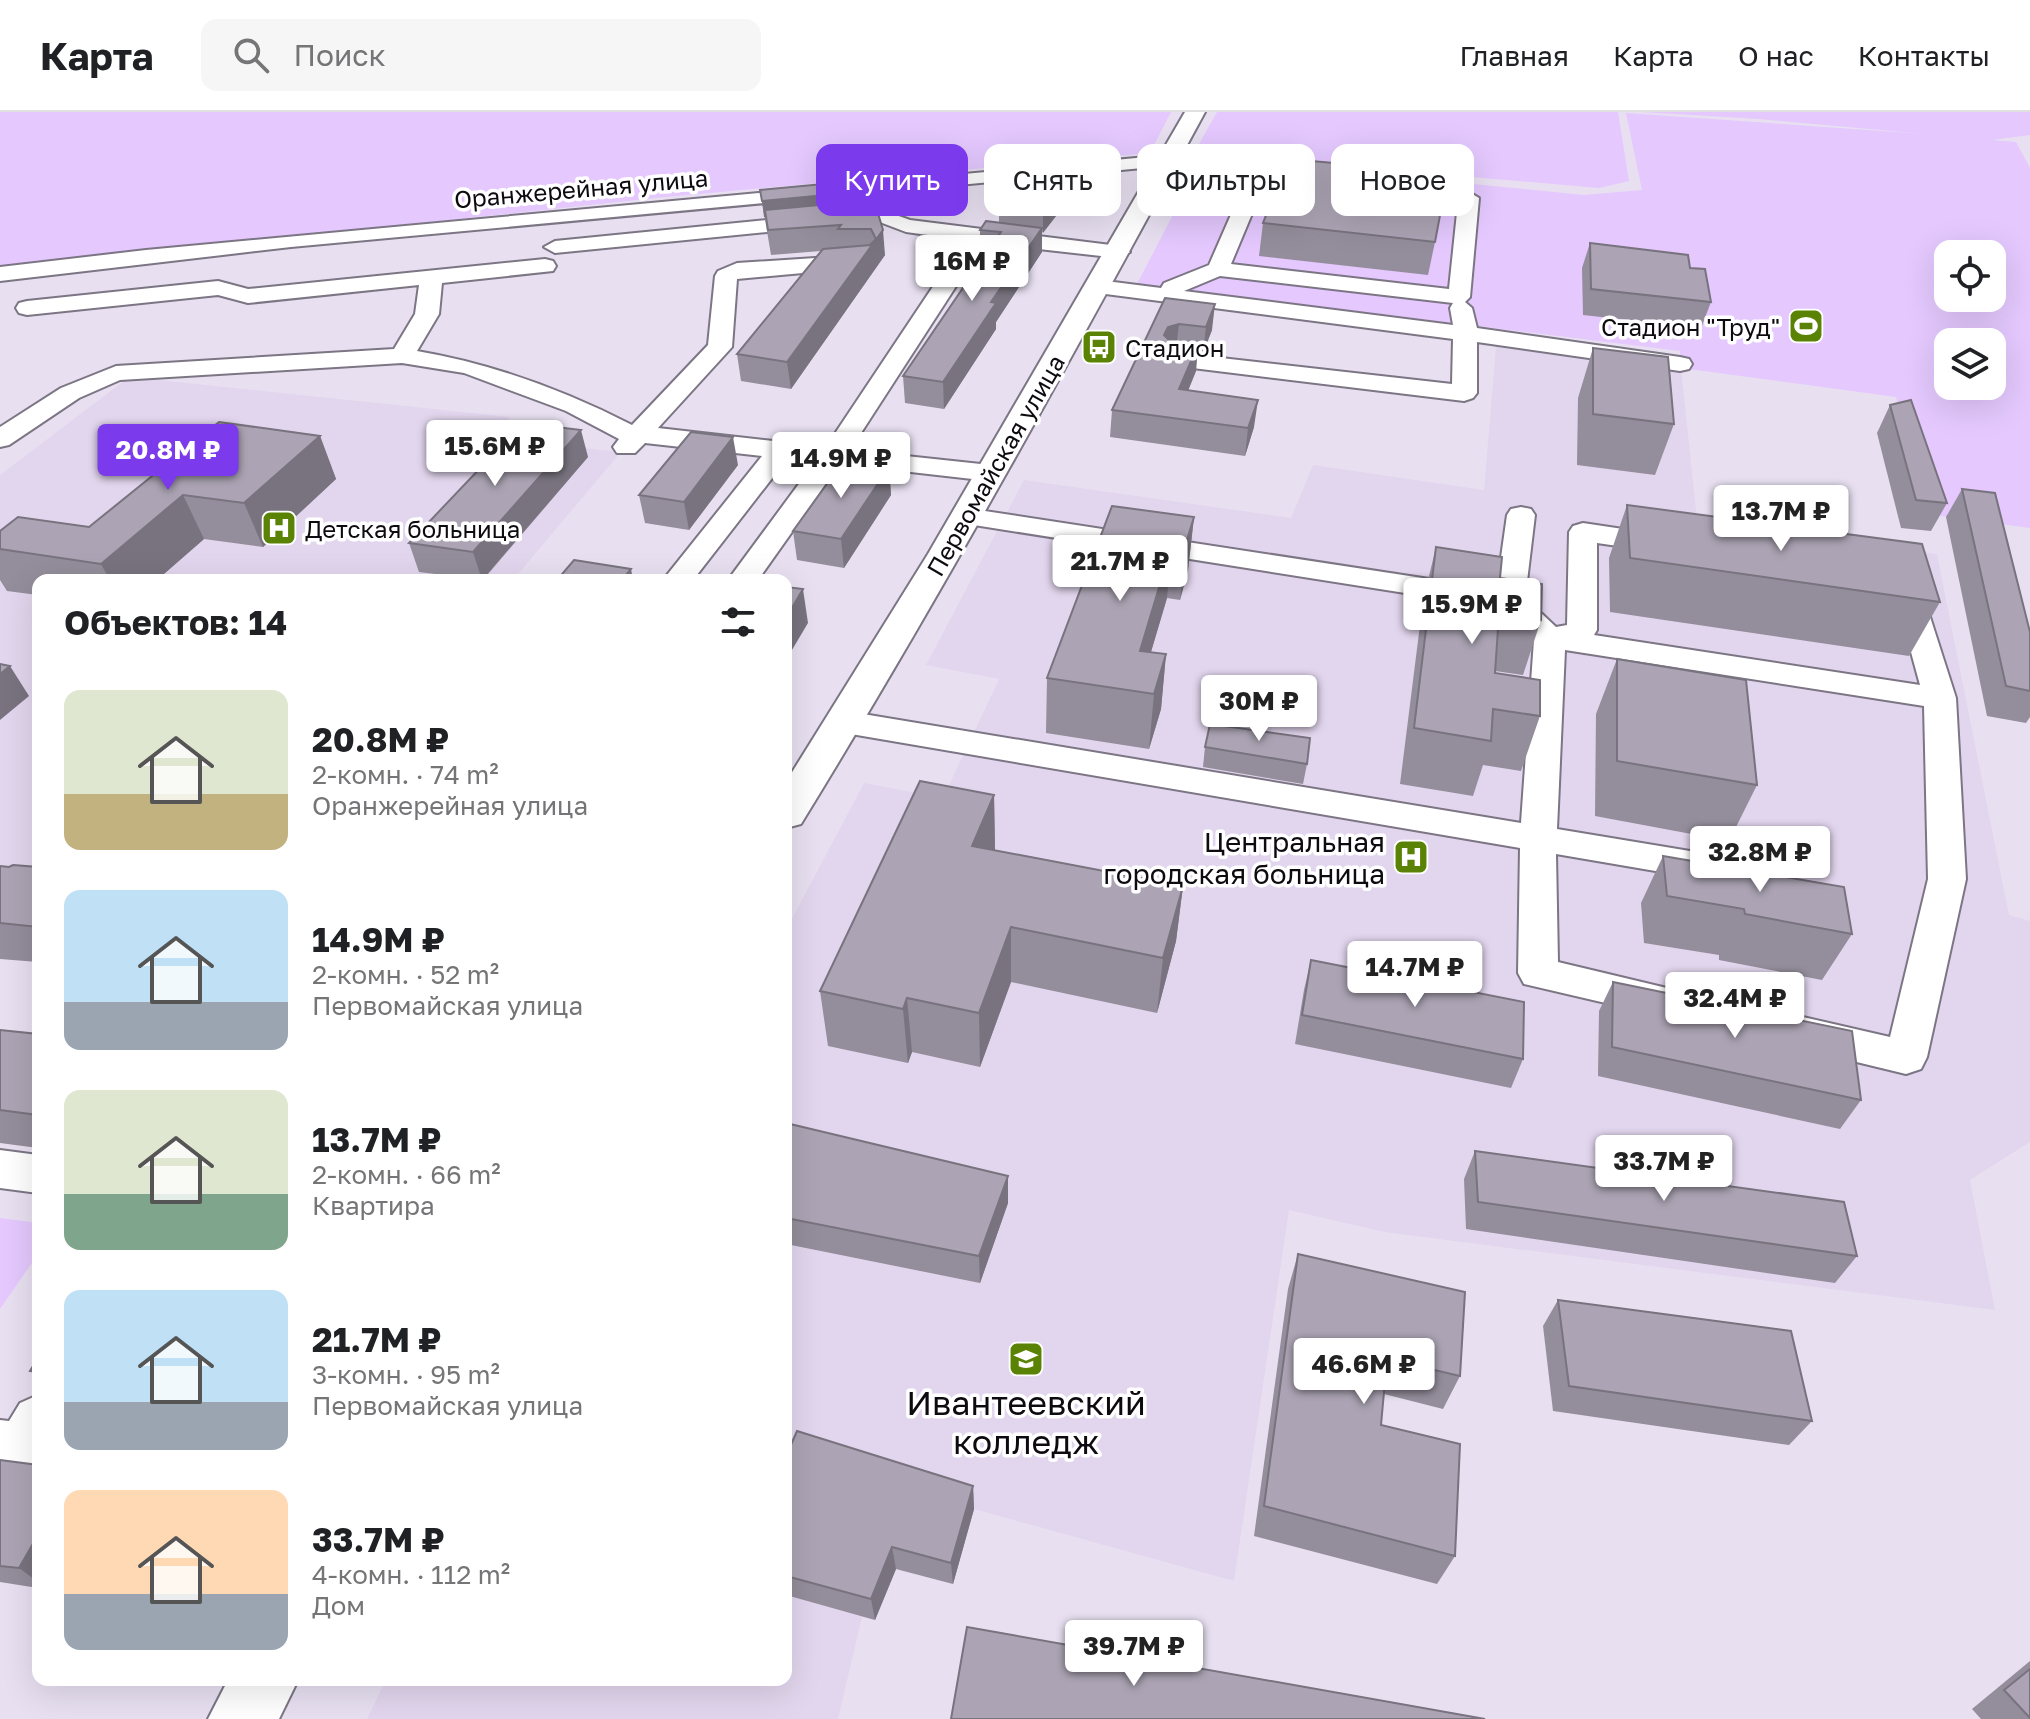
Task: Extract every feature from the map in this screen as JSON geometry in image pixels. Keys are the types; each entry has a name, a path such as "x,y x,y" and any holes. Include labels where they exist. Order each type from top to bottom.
{"main road":[{"name":"Первомайская улица","path":"1177,144 1195,112"},
{"name":"Первомайская улица","path":"792,805 845,722 1138,216"},
{"path":"242,1719 261,1686"}],"street":[{"name":"Оранжерейная улица","path":"0,274 664,206 1137,164"},
{"path":"1218,269 1257,178 1331,185"},
{"path":"804,195 816,221"},
{"path":"664,206 671,236"},
{"path":"0,281 20,291 20,312 218,288 248,296 431,277 671,236 879,215 906,226 1119,252"},
{"path":"1464,393 1464,333 1459,297 1467,216"},
{"path":"747,574 832,457 978,236"},
{"path":"630,444 720,347 726,276 737,270 864,262"},
{"path":"1167,296 1172,288 1218,269 1459,297"},
{"path":"402,356 427,314 431,277"},
{"path":"1098,287 1464,333 1680,364"},
{"path":"0,439 70,393 116,373 402,356 469,367 575,406 628,433 630,444"},
{"path":"1177,360 1464,393 1491,404"},
{"path":"630,444 781,449 990,473"},
{"path":"683,574 781,449"},
{"path":"1510,600 1521,515"},
{"path":"965,516 1510,600 1550,638 1940,698"},
{"path":"1550,638 1582,630 1583,532 1906,579 1940,698 1947,879 1906,1057 1768,1025"},
{"path":"1550,638 1538,839 1538,973 1691,1008"},
{"path":"845,722 1743,873"},
{"path":"0,1169 32,1173"},
{"path":"0,1445 22,1449 32,1431"}],"shaded area":[{"path":"0,112 1171,112 1155,144 1137,144 1137,154 1121,156 1121,144 984,144 984,168 968,170 968,144 816,144 816,183 0,268"},
{"path":"1217,112 1618,112 1629,181 1599,188 1474,177 1474,144 1331,144 1331,165 1315,163 1315,144 1199,144"},
{"name":"Стадион \"Труд\"","path":"1641,112 2030,112 2030,135 1992,140 2016,142 2030,168 2030,528 1926,514 1896,397 1681,368 1680,351 1137,284 1172,216 1315,216 1315,168 1331,170 1331,216 1474,216 1474,184 1584,195 1642,190 1626,113 1925,134"},
{"name":"Центральная городская больница","path":"1496,346 1681,368 1697,519 1937,554 2009,915 2030,921 2030,1142 1970,1180 1995,1310 1384,1232 1289,1210 1234,1581 974,1509 953,1584 896,1569 875,1620 862,1617 838,1719 367,1719 383,1686 792,1686 792,919 864,783 943,798 999,679 926,665 1024,480 1291,518 1313,465 1484,490"},
{"name":"Детская больница","path":"129,377 510,417 491,438 621,452 518,574 32,574 32,870 0,866 0,475"},
{"path":"0,1218 32,1222 32,1263 0,1309"}],"building":[{"path":"1315,161 1331,163 1331,216 1440,216 1435,242 1263,223 1266,216 1315,216"},
{"path":"816,185 816,196 762,201 760,190"},
{"path":"816,205 816,216 879,216 883,230 787,362 737,354 823,249 870,245 876,239 871,229 838,229 841,225 768,230 765,210"},
{"path":"986,221 1042,228 991,302 996,303 943,382 903,376 1001,232 980,230"},
{"path":"1590,243 1688,255 1690,268 1705,269 1711,302 1591,289"},
{"path":"1165,298 1215,304 1206,327 1179,324 1168,327 1164,335 1170,341 1198,345 1179,389 1258,400 1248,428 1112,410"},
{"path":"1593,348 1668,357 1674,424 1593,414"},
{"path":"1911,400 1947,503 1916,500 1890,405"},
{"path":"219,422 320,436 244,503 183,495 101,564 0,549 0,531 18,517 89,527"},
{"path":"523,423 581,430 473,552 409,543"},
{"path":"691,432 733,437 684,502 639,495"},
{"path":"844,460 889,467 841,539 793,531"},
{"path":"1962,489 1995,493 2030,632 2030,691 2006,686"},
{"path":"1627,505 1922,544 1940,602 1630,558"},
{"path":"1112,506 1194,517 1185,546 1172,544 1140,651 1166,654 1154,694 1047,678"},
{"path":"1436,547 1502,557 1500,578 1542,584 1541,620 1499,614 1495,673 1540,680 1540,716 1493,709 1491,741 1414,728"},
{"path":"574,560 631,569 627,574 562,574"},
{"path":"792,588 803,589 792,608"},
{"path":"1617,659 1746,680 1757,785 1617,761"},
{"path":"0,664 10,666 0,674"},
{"path":"1210,724 1310,738 1307,764 1205,747"},
{"path":"920,781 994,795 972,846 1183,886 1163,958 1011,927 979,1013 907,998 903,1009 820,991"},
{"path":"1663,856 1844,887 1852,934 1745,914 1744,909 1667,896"},
{"path":"0,866 32,867 32,926 0,923"},
{"path":"1311,960 1524,1002 1523,1059 1302,1015"},
{"path":"1613,982 1852,1031 1861,1100 1612,1047"},
{"path":"0,1030 32,1033 32,1114 0,1110"},
{"path":"792,1124 1008,1176 979,1256 792,1219"},
{"path":"1475,1151 1844,1202 1857,1256 1478,1202"},
{"path":"1298,1254 1465,1292 1460,1376 1387,1359 1381,1425 1460,1444 1455,1556 1264,1506"},
{"path":"1558,1300 1791,1331 1812,1421 1569,1386"},
{"path":"797,1431 973,1486 951,1563 892,1547 871,1599 792,1578 792,1442"},
{"path":"0,1460 32,1464 32,1545 19,1568 0,1566"},
{"path":"967,1627 1485,1719 951,1719"},
{"path":"2030,1669 2030,1718 2004,1690"}],"place":[{"name":"Стадион \"Труд\"","path":"1806,326"},
{"name":"Стадион","path":"1099,347"},
{"name":"Детская больница","path":"279,528"},
{"name":"Центральная городская больница","path":"1411,857"},
{"name":"Ивантеевский колледж","path":"1026,1359"}]}
